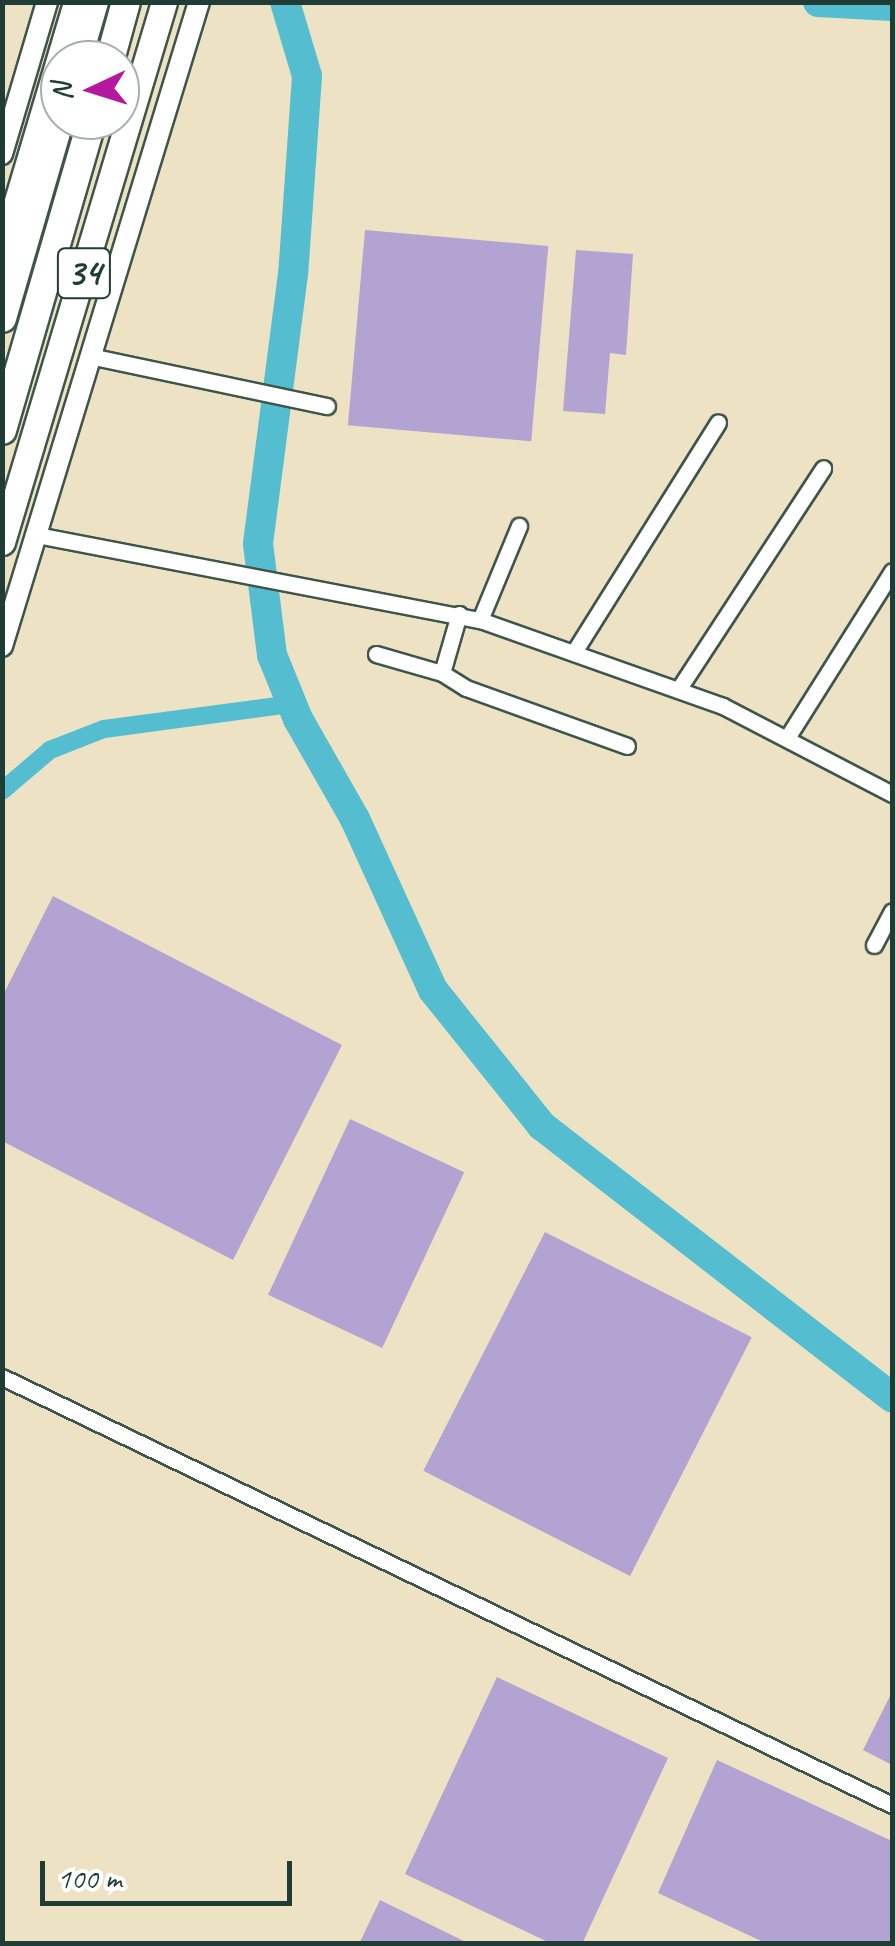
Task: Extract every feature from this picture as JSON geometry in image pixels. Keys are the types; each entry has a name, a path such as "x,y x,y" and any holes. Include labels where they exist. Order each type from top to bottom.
{"highway":[{"name":"34","path":"2,252 76,2"},
{"path":"83,40 94,2"},
{"path":"116,40 126,2"},
{"name":"34","path":"2,542 164,2"},
{"path":"2,318 54,140"},
{"path":"2,430 86,140"}],"main road":[{"path":"2,154 48,2"},
{"name":"34","path":"2,646 94,356 198,2"}],"street":[{"path":"94,356 327,406"},
{"path":"574,652 718,422"},
{"path":"678,690 822,468"},
{"path":"480,620 519,526"},
{"path":"37,536 480,620 678,690 787,738 892,794"},
{"path":"787,738 892,571"},
{"path":"442,672 459,614"},
{"path":"376,654 442,672 466,688 627,746"},
{"path":"874,945 892,911"},
{"path":"2,1378 892,1805"}],"building":[{"path":"365,230 548,246 531,441 348,425"},
{"path":"576,250 633,254 626,355 610,353 605,414 563,411"},
{"path":"53,896 342,1045 233,1260 2,1141 2,997"},
{"path":"350,1119 464,1172 382,1348 268,1295"},
{"path":"545,1232 752,1337 630,1576 423,1471"},
{"path":"497,1677 668,1758 582,1944 552,1944 405,1874"},
{"path":"892,1692 892,1765 863,1750"},
{"path":"717,1760 892,1841 892,1944 768,1944 658,1893"},
{"path":"380,1900 470,1944 359,1944"}],"waterway":[{"path":"285,2 307,76 293,274 258,544 272,655 298,719 355,819 433,990 542,1126 892,1397"},
{"path":"818,2 892,6"},
{"path":"2,791 50,750 104,729 292,704"}]}
